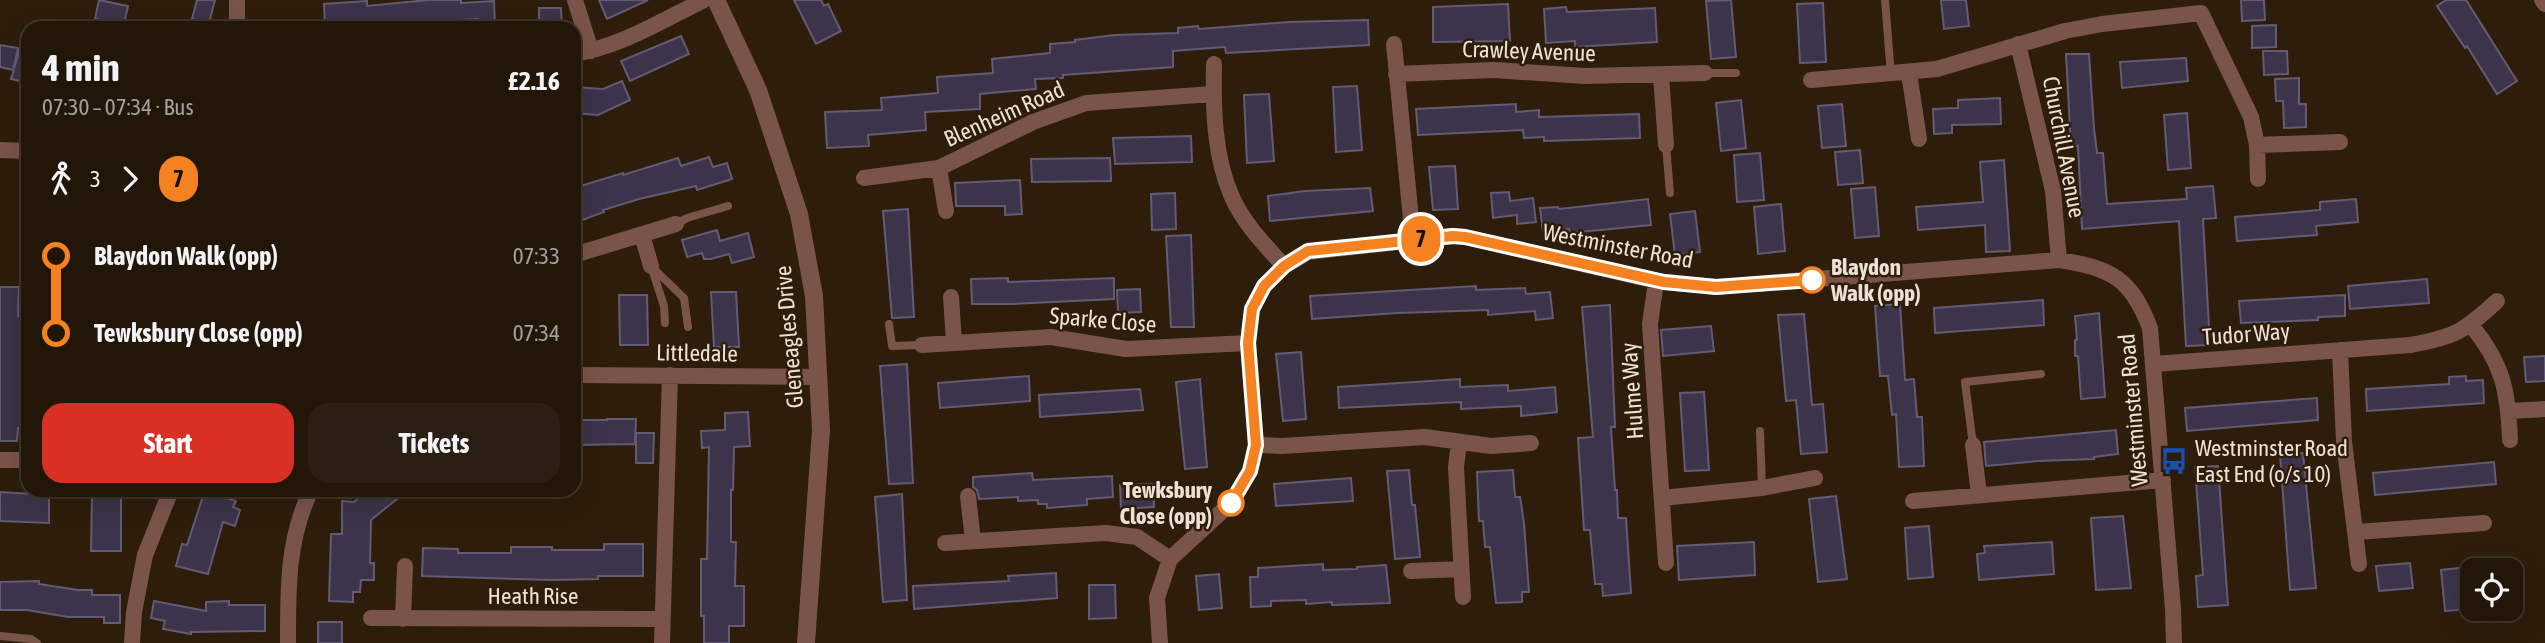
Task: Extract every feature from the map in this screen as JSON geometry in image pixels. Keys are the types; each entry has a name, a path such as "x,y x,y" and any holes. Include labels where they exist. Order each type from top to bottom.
{"street":[{"path":"237,0 237,21"},
{"path":"575,0 591,51"},
{"path":"581,53 591,51 704,0"},
{"name":"Gleneagles Drive","path":"716,0 756,85 799,214 814,296 821,430 806,643"},
{"path":"1811,80 1937,69 2018,44 2102,24 2201,6 2251,117 2257,145 2258,179"},
{"path":"1394,44 1413,240"},
{"name":"Churchill Avenue","path":"2018,44 2053,191 2059,260"},
{"path":"1214,64 1213,94 1222,166 1232,198 1254,234 1284,266"},
{"name":"Crawley Avenue","path":"1396,74 1494,70 1585,76 1705,73"},
{"path":"1909,73 1919,139"},
{"path":"1661,75 1666,145"},
{"name":"Blenheim Road","path":"864,178 939,168 1033,122 1086,103 1213,94"},
{"path":"2257,145 2340,142"},
{"path":"0,150 21,151"},
{"name":"Blenheim Road","path":"939,168 946,211"},
{"path":"581,254 676,223"},
{"path":"642,235 651,266"},
{"name":"Westminster Road","path":"1160,643 1157,598 1170,559 1231,503 1250,471 1256,445 1248,343 1252,309 1264,286 1284,266 1308,251 1465,237 1656,281 1716,287 2059,260 2092,265 2122,281 2140,302 2151,328 2174,643"},
{"name":"Hulme Way","path":"1656,281 1650,324 1666,563"},
{"path":"951,297 954,342"},
{"name":"Tudor Way","path":"2154,364 2410,345 2447,339 2472,325 2497,301"},
{"path":"2472,325 2490,348 2502,374 2509,411 2510,440"},
{"name":"Sparke Close","path":"922,345 1051,337 1126,349 1248,343"},
{"path":"2340,350 2344,442 2359,564"},
{"name":"Littledale","path":"581,375 819,377"},
{"path":"662,643 670,376"},
{"path":"2509,411 2545,409"},
{"path":"1256,445 1282,446 1425,437 1490,446 1531,443"},
{"path":"1459,443 1456,467 1463,597"},
{"path":"1973,445 1979,494"},
{"path":"0,460 21,460"},
{"path":"1662,498 1762,488 1815,478"},
{"path":"1913,501 2163,480"},
{"path":"968,496 973,541"},
{"path":"132,643 134,612 145,555 168,497"},
{"path":"288,643 289,565 302,509 308,497"},
{"path":"2356,532 2484,523"},
{"path":"945,543 1106,533 1138,537 1170,559"},
{"path":"403,619 405,566"},
{"path":"1410,571 1461,569"},
{"name":"Heath Rise","path":"371,618 662,619"}],"lane":[{"path":"1885,0 1891,75"},
{"path":"1705,73 1736,73"},
{"path":"1666,145 1670,192"},
{"path":"676,223 728,206"},
{"path":"651,266 664,306 665,323"},
{"path":"651,266 684,298 688,327"},
{"path":"889,324 892,346 922,345"},
{"path":"1973,445 1965,382 2041,374"},
{"path":"1760,430 1762,488"},
{"path":"0,636 31,639 37,643"}],"building":[{"path":"99,0 128,6 125,21 95,19"},
{"path":"197,0 215,0 210,21 192,19"},
{"path":"428,0 461,0 461,3 494,1 495,21 325,21 324,4 367,1 367,6"},
{"path":"599,0 648,0 607,19"},
{"path":"794,0 821,0 824,6 828,4 841,31 816,44"},
{"path":"1731,0 1736,57 1711,59 1706,1"},
{"path":"1941,0 1966,0 1969,26 1944,29"},
{"path":"2241,0 2264,0 2265,20 2242,21"},
{"path":"2446,0 2466,0 2517,81 2497,94 2467,46 2465,48 2437,6"},
{"path":"1823,3 1826,62 1800,63 1797,4"},
{"path":"1508,4 1510,41 1433,42 1433,7"},
{"path":"1566,7 1567,12 1655,8 1657,42 1575,47 1575,41 1546,43 1544,9"},
{"path":"539,8 561,8 562,21 539,21"},
{"path":"1368,20 1369,45 1226,53 1225,47 1173,51 1173,67 1035,79 1036,89 980,94 980,109 925,112 926,130 868,135 869,146 827,148 825,112 882,110 881,98 938,93 937,77 993,73 992,59 1050,53 1050,44 1115,35 1178,33 1178,28 1198,26 1199,29 1289,22"},
{"path":"2276,25 2276,47 2252,48 2252,26"},
{"path":"681,36 689,54 630,81 621,61"},
{"path":"0,45 18,48 13,70 0,67"},
{"path":"21,45 21,81 11,79"},
{"path":"2263,51 2287,51 2288,74 2264,75"},
{"path":"2066,54 2089,54 2097,153 2103,153 2107,204 2187,199 2186,188 2213,186 2216,218 2203,219 2210,345 2186,346 2179,221 2082,229 2078,146 2071,147"},
{"path":"2186,58 2188,81 2122,88 2120,62"},
{"path":"2299,78 2299,104 2306,104 2306,127 2284,128 2283,101 2276,101 2275,79"},
{"path":"622,81 630,100 598,115 581,114 581,87 603,89"},
{"path":"1357,86 1362,150 1336,152 1333,87"},
{"path":"1269,94 1274,161 1247,163 1244,95"},
{"path":"2000,98 2001,124 1952,125 1952,133 1934,134 1933,109 1958,108 1958,100"},
{"path":"1741,100 1746,148 1721,151 1716,103"},
{"path":"1516,104 1516,112 1539,110 1539,117 1639,114 1640,138 1544,141 1544,137 1524,138 1523,130 1418,135 1416,109"},
{"path":"1842,104 1846,146 1822,148 1818,106"},
{"path":"2187,113 2191,168 2168,170 2164,115"},
{"path":"1191,136 1192,162 1115,164 1113,138"},
{"path":"1860,150 1863,183 1838,185 1835,152"},
{"path":"1760,153 1764,200 1737,202 1734,155"},
{"path":"709,157 713,167 727,163 732,179 697,190 696,186 639,199 603,210 604,212 581,220 581,186 678,158 681,166"},
{"path":"1110,158 1111,181 1032,182 1031,159"},
{"path":"2004,160 2010,251 1986,252 1985,225 1918,230 1916,207 1983,202 1980,162"},
{"path":"1455,166 1458,209 1433,210 1429,167"},
{"path":"1020,180 1022,214 1005,215 1005,206 956,206 955,183"},
{"path":"1875,187 1879,236 1855,238 1851,189"},
{"path":"1370,188 1373,211 1270,221 1268,196"},
{"path":"1509,192 1510,201 1533,198 1536,222 1517,224 1517,215 1493,218 1491,193"},
{"path":"1175,193 1176,229 1152,230 1151,194"},
{"path":"1648,199 1651,225 1570,233 1569,229 1543,232 1540,208 1559,209"},
{"path":"2356,199 2358,222 2316,226 2317,235 2237,241 2235,217 2320,210 2320,202"},
{"path":"1781,204 1785,251 1758,254 1754,207"},
{"path":"908,209 914,317 892,318 883,211"},
{"path":"1695,211 1700,252 1675,255 1670,214"},
{"path":"717,230 720,241 748,233 754,257 732,263 729,254 711,259 704,259 702,253 687,257 682,240"},
{"path":"1191,235 1194,327 1171,327 1166,236"},
{"path":"1008,278 1008,282 1114,278 1114,299 972,304 971,279"},
{"path":"2427,279 2429,303 2350,309 2348,286"},
{"path":"1476,286 1476,290 1525,288 1526,294 1550,292 1553,318 1536,320 1535,311 1488,315 1488,310 1312,319 1310,296"},
{"path":"0,287 19,287 21,428 18,428 17,441 0,441"},
{"path":"1140,289 1141,312 1118,313 1117,290"},
{"path":"711,292 736,292 739,347 714,347"},
{"path":"619,295 647,295 648,345 620,345"},
{"path":"2345,295 2345,316 2318,317 2318,320 2241,323 2239,301"},
{"path":"2043,300 2044,325 1935,333 1934,308"},
{"path":"1900,304 1905,380 1914,379 1917,417 1922,417 1924,466 1899,467 1896,414 1892,415 1888,376 1880,376 1875,306"},
{"path":"1610,305 1615,427 1611,427 1615,490 1618,518 1626,518 1631,593 1603,596 1602,584 1595,584 1590,530 1584,530 1578,438 1593,437 1582,307"},
{"path":"2099,313 2105,397 2081,399 2078,356 2075,356 2075,316"},
{"path":"1804,314 1812,405 1823,404 1827,452 1801,454 1796,400 1786,401 1778,315"},
{"path":"1711,326 1714,351 1663,356 1661,330"},
{"path":"1301,352 1306,419 1283,421 1276,354"},
{"path":"2545,356 2545,381 2526,382 2524,357"},
{"path":"907,364 913,483 889,484 880,366"},
{"path":"1029,376 1030,401 940,408 938,383"},
{"path":"2466,376 2466,381 2483,380 2484,403 2367,411 2366,389 2449,384 2449,377"},
{"path":"1200,379 1207,467 1185,469 1176,382"},
{"path":"1460,379 1460,387 1508,385 1508,391 1555,387 1557,412 1521,416 1521,406 1461,409 1461,402 1339,408 1338,387"},
{"path":"1140,389 1143,410 1040,417 1039,395"},
{"path":"1704,392 1709,470 1685,471 1680,393"},
{"path":"2317,398 2318,420 2187,431 2185,408"},
{"path":"748,412 750,446 734,447 731,490 731,542 736,542 735,586 744,586 744,626 729,626 729,643 704,643 701,559 707,559 709,447 702,448 701,431 725,430 725,413"},
{"path":"636,419 635,444 581,445 581,420"},
{"path":"2116,430 2118,454 2094,459 1986,466 1984,442"},
{"path":"636,433 654,433 653,463 636,463"},
{"path":"2303,453 2316,588 2290,590 2280,454"},
{"path":"2494,462 2496,484 2375,495 2373,473"},
{"path":"2218,466 2228,605 2198,607 2196,576 2203,575 2195,467"},
{"path":"1409,470 1420,557 1395,559 1387,471"},
{"path":"1513,470 1515,497 1520,497 1524,523 1529,592 1522,592 1522,602 1496,603 1490,547 1485,547 1483,521 1479,521 1477,472"},
{"path":"1032,473 1033,480 1112,476 1113,497 1087,499 1087,505 1047,508 1047,504 1038,504 1038,500 1018,501 1018,497 979,499 977,490 973,487 973,477"},
{"path":"1351,478 1353,501 1276,506 1274,484"},
{"path":"1153,484 1154,507 1121,509 1120,485"},
{"path":"0,492 21,493 21,497 49,497 49,523 0,521"},
{"path":"902,494 907,600 883,602 875,497"},
{"path":"1836,496 1847,579 1818,582 1809,499"},
{"path":"92,497 121,497 121,551 91,551"},
{"path":"203,497 224,497 236,501 233,507 240,510 235,526 223,522 208,574 176,566 182,544 187,545"},
{"path":"360,497 399,497 371,520 370,563 374,563 374,580 361,580 360,592 353,592 353,602 329,601 331,534 342,534 342,501 354,502"},
{"path":"2123,516 2131,588 2096,590 2091,518"},
{"path":"1929,526 1933,577 1908,579 1905,528"},
{"path":"1754,542 1755,575 1679,580 1677,546"},
{"path":"2052,542 2054,574 1979,580 1977,554 1985,553 1984,546"},
{"path":"604,544 643,544 643,576 552,580 422,576 423,548 458,549 458,553 511,553 511,547 604,550"},
{"path":"2410,563 2413,588 2379,591 2376,566"},
{"path":"1323,564 1323,570 1386,565 1390,603 1332,605 1332,602 1306,604 1306,600 1271,601 1271,606 1251,607 1250,577 1258,577 1258,568"},
{"path":"2460,568 2460,610 2445,611 2441,570"},
{"path":"1056,573 1057,598 914,609 913,586 1009,581 1008,576"},
{"path":"1219,574 1222,608 1199,610 1196,576"},
{"path":"39,581 39,584 92,590 92,595 120,595 120,623 104,623 104,617 68,617 27,610 0,610 0,582"},
{"path":"1089,585 1115,585 1116,618 1089,619"},
{"path":"154,601 206,611 206,602 229,601 229,605 265,605 265,631 191,634 163,629 165,621 151,618"},
{"path":"318,622 342,622 342,643 318,643"}],"bus line":[{"name":"7","path":"1231,503 1250,471 1256,445 1248,343 1252,309 1264,286 1284,266 1308,251 1453,236 1664,282 1716,287 1812,280"}],"place":[{"name":"Blaydon Walk (opp)","path":"1812,280"},
{"name":"Westminster Road East End (o/s 10)","path":"2174,461"},
{"name":"Tewksbury Close (opp)","path":"1231,503"}]}
